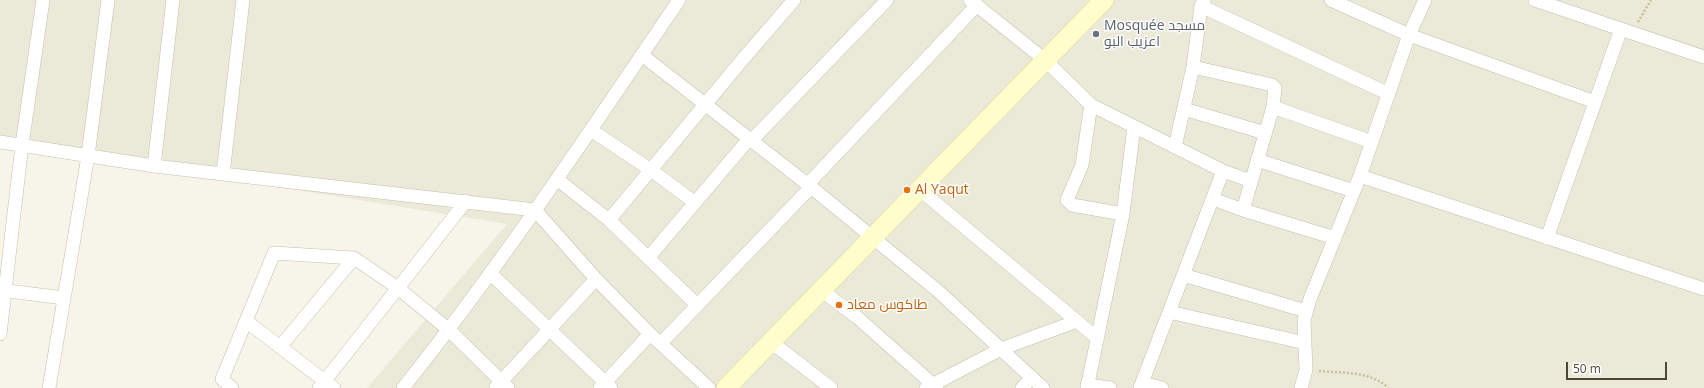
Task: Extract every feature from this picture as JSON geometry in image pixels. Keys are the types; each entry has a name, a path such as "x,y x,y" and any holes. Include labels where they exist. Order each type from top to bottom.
{"main road":[{"path":"731,386 821,290 1104,0"}],"street":[{"path":"0,334 3,291 43,0"},
{"path":"49,388 88,156 108,0"},
{"path":"154,166 173,0"},
{"path":"223,174 243,0"},
{"path":"403,388 449,330 490,274 680,0"},
{"path":"609,220 794,0"},
{"path":"648,258 694,202 750,140 887,0"},
{"path":"1332,0 1409,34 1595,102"},
{"path":"1301,388 1306,370 1304,320 1306,311 1360,176 1409,34 1425,0"},
{"path":"1535,0 1704,58"},
{"path":"661,343 810,186 973,2 1045,60 1091,105 1223,171 1251,181"},
{"path":"1175,147 1193,67 1203,3 1388,94"},
{"path":"1547,238 1595,102 1626,30"},
{"path":"642,55 873,237 938,291 1043,388"},
{"path":"1193,67 1272,85 1275,88 1273,107 1243,210"},
{"path":"1273,107 1372,142"},
{"path":"1184,109 1265,133"},
{"path":"1090,111 1082,164 1067,200 1072,205 1123,214"},
{"path":"1110,388 1087,387 1123,214 1134,127"},
{"path":"591,130 651,170 694,202"},
{"path":"0,142 154,166 535,210 596,279 650,334 709,388"},
{"path":"1257,160 1354,191"},
{"path":"1162,388 1141,386 1223,171"},
{"path":"1360,176 1704,289"},
{"path":"557,179 609,220 697,305"},
{"path":"919,189 1097,338"},
{"path":"1213,199 1243,210 1335,238"},
{"path":"246,321 280,347 326,386 398,288 466,201"},
{"path":"232,388 222,379 274,253 354,258 398,288 449,330 502,386 596,279"},
{"path":"280,347 354,258"},
{"path":"490,274 550,330 605,386 650,334"},
{"path":"1184,275 1306,311"},
{"path":"821,290 858,318 932,387 1001,349 1077,321"},
{"path":"3,291 64,298"},
{"path":"1169,312 1305,343"},
{"path":"771,342 831,388"},
{"path":"1022,388 1032,377"}],"path":[{"path":"1626,30 1651,0"},
{"path":"1306,370 1369,377 1385,384 1388,388"}],"shaded area":[{"path":"0,0 1704,0 1704,388 367,388 507,224 0,142"}],"place":[{"name":"Mosquée مسجد اعزيب البو","path":"1096,34"},
{"name":"Al Yaqut","path":"907,190"},
{"name":"طاكوس معاد","path":"839,305"}]}
